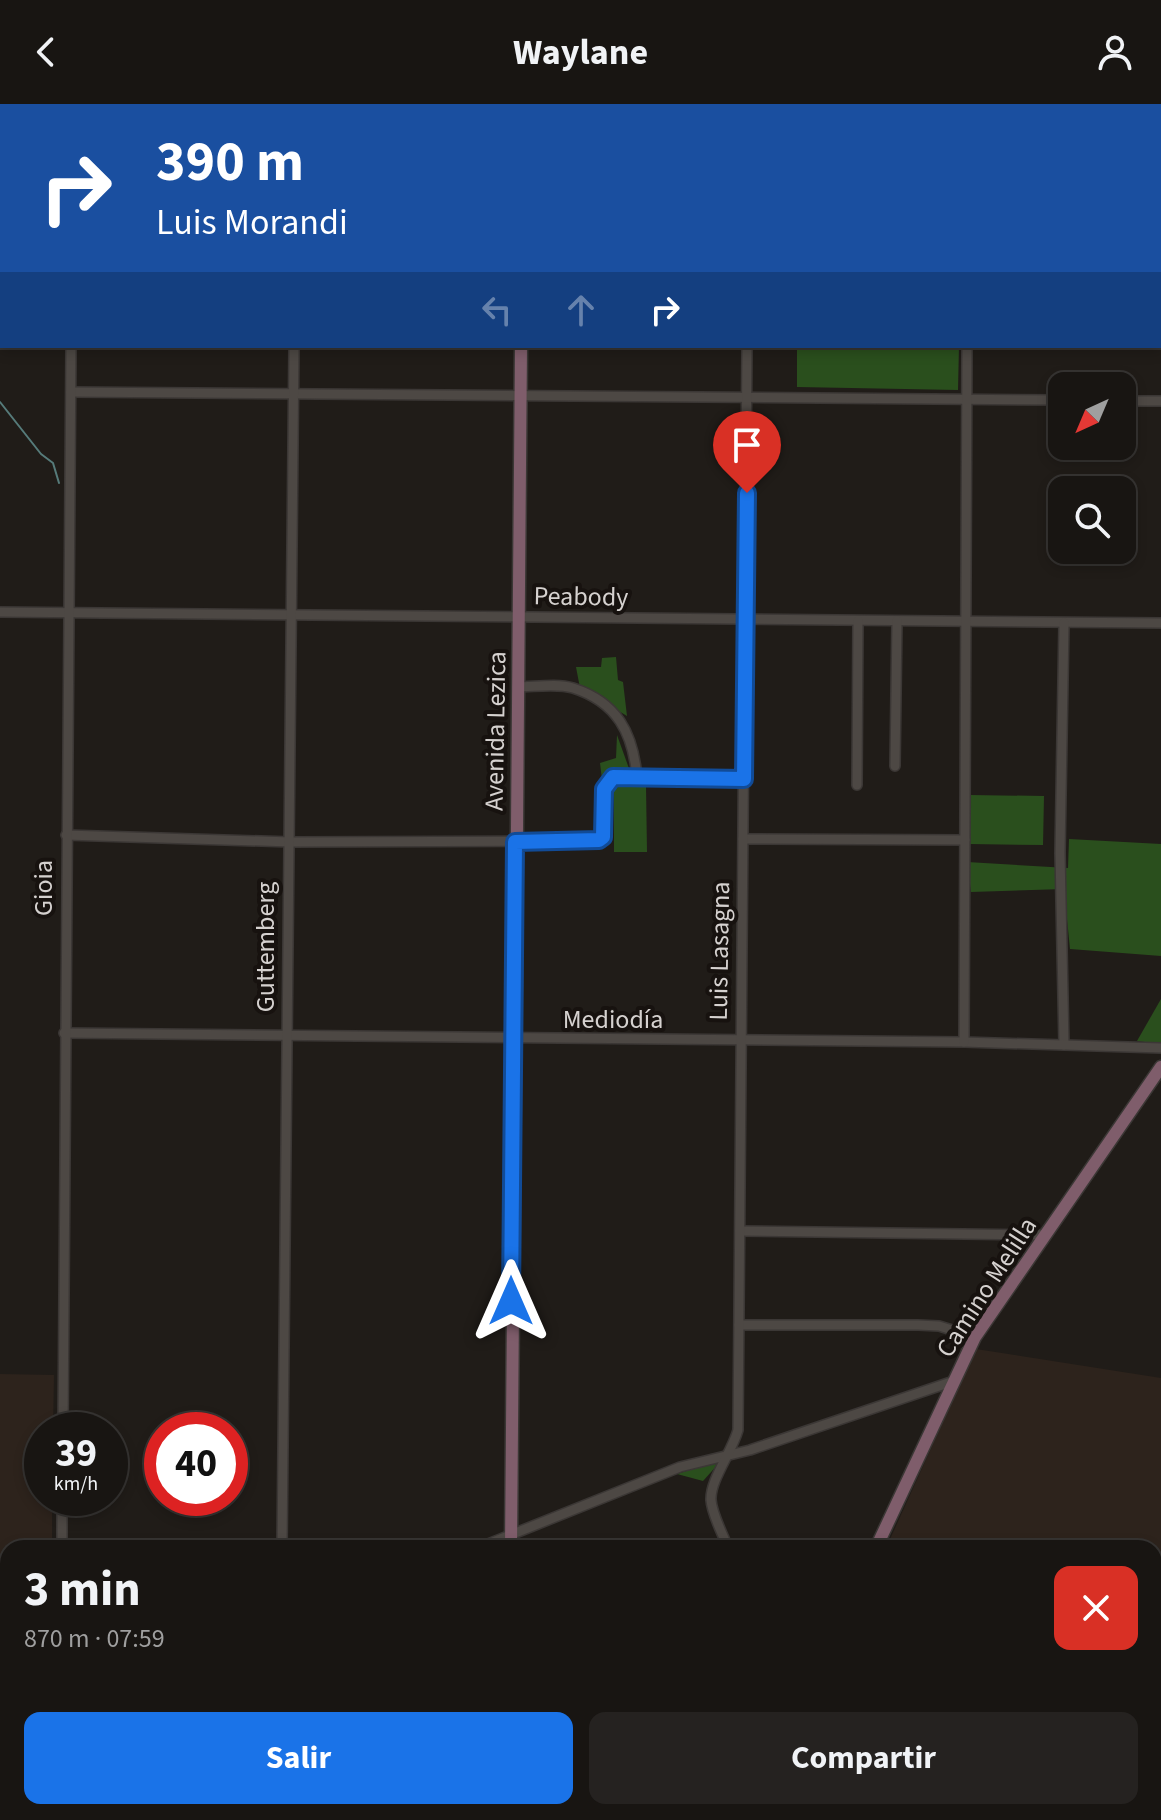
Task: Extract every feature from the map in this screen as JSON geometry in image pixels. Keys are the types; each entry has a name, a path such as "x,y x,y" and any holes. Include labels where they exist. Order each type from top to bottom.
{"street":[{"name":"Gioia","path":"63,1412 71,348"},
{"name":"Guttemberg","path":"282,1540 294,348"},
{"name":"Avenida Lezica","path":"510,1540 521,348"},
{"name":"Luis Lasagna","path":"725,1540 711,1502 712,1486 732,1452 738,1430 747,348"},
{"path":"964,1042 967,348"},
{"path":"71,392 1048,400"},
{"path":"1136,401 1161,401"},
{"name":"Peabody","path":"0,612 1161,623"},
{"path":"857,785 858,621"},
{"path":"895,766 897,621"},
{"path":"1064,623 1060,853 1064,1045"},
{"path":"517,687 573,688 616,712 635,760 637,777"},
{"path":"66,835 291,842 599,840 603,837 606,783 613,777 744,779"},
{"path":"743,839 965,840"},
{"name":"Mediodía","path":"64,1033 287,1038 964,1042 1161,1048"},
{"name":"Camino Melilla","path":"880,1540 951,1382 975,1337 1160,1071"},
{"path":"740,1231 1046,1235"},
{"path":"739,1325 939,1326 975,1337"},
{"path":"496,1540 680,1467 750,1450 951,1382"},
{"path":"62,1516 62,1540"}],"shaded area":[{"path":"976,1349 1161,1378 1161,1540 890,1540"},
{"path":"0,1374 54,1375 53,1412 24,1412 24,1516 52,1516 52,1540 0,1540"}],"green space":[{"path":"797,348 959,348 958,390 797,387"},
{"path":"616,657 627,716 580,688 576,667 601,667 602,658"},
{"path":"617,735 631,774 602,780 600,763 616,758"},
{"path":"618,786 646,786 647,852 614,852 614,790"},
{"path":"970,795 1044,796 1043,845 969,844"},
{"path":"1069,839 1161,844 1161,956 1070,949 1064,889 971,892 967,862 1068,868"},
{"path":"1161,999 1161,1044 1137,1041"},
{"path":"720,1462 703,1481 677,1474"}],"waterway":[{"path":"0,402 41,454 53,463 59,483"}],"route":[{"path":"511,1301 515,842 599,840 603,837 604,789 613,777 744,779 747,493"}]}
